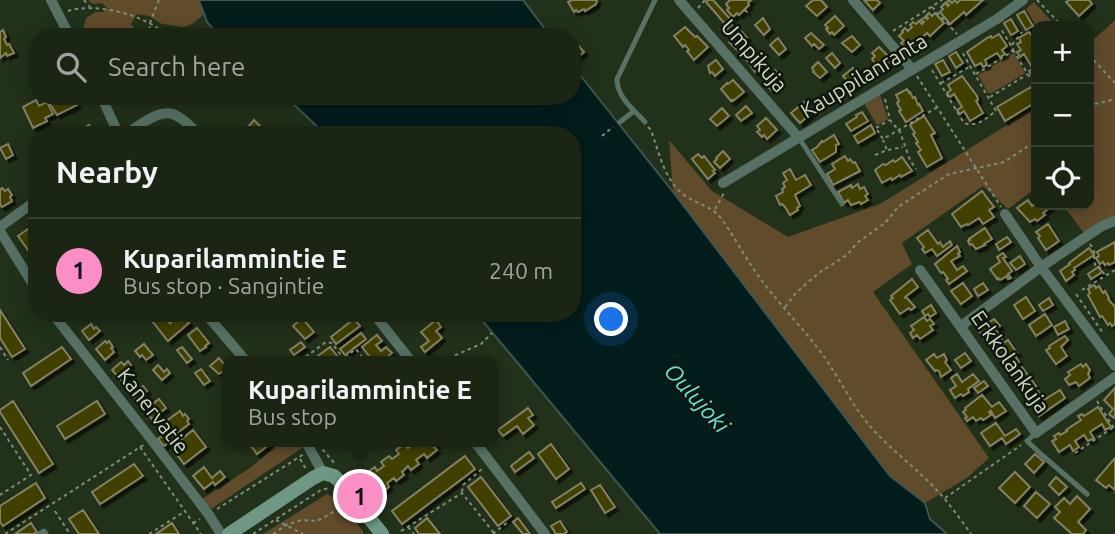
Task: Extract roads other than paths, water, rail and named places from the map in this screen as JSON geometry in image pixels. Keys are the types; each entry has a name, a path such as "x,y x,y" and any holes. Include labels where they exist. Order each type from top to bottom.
{"street":[{"path":"51,0 65,28"},
{"name":"Umpikuja","path":"679,0 799,138"},
{"path":"853,0 912,69"},
{"name":"Kauppilanranta","path":"723,183 996,20 1023,0"},
{"path":"105,105 115,126"},
{"path":"134,126 139,121 162,113 179,117 190,126"},
{"path":"28,207 0,229 28,276"},
{"path":"1005,214 1115,366"},
{"path":"961,326 1085,237 1115,221"},
{"name":"Erkkolankuja","path":"920,270 1036,433 1115,377"},
{"name":"Kanervatie","path":"59,322 221,534"},
{"path":"213,322 242,356"},
{"path":"380,322 407,356"},
{"path":"309,447 324,473"},
{"path":"479,447 545,534"},
{"path":"229,534 324,473 334,476 382,534"}],"lane":[{"path":"645,122 621,96 617,79 655,0"},
{"path":"620,122 634,111"},
{"path":"799,138 842,204"},
{"path":"1036,433 1027,440 1087,494"},
{"path":"38,534 44,531 46,534"}],"water":[{"path":"199,0 523,0 544,28 212,28 207,22"},
{"name":"Oulujoki","path":"581,76 890,476 925,503 930,519 947,534 660,534 483,322 581,322 581,126 317,126 294,105 581,105"}],"place":[{"name":"Kuparilammintie E","path":"360,496"}]}
